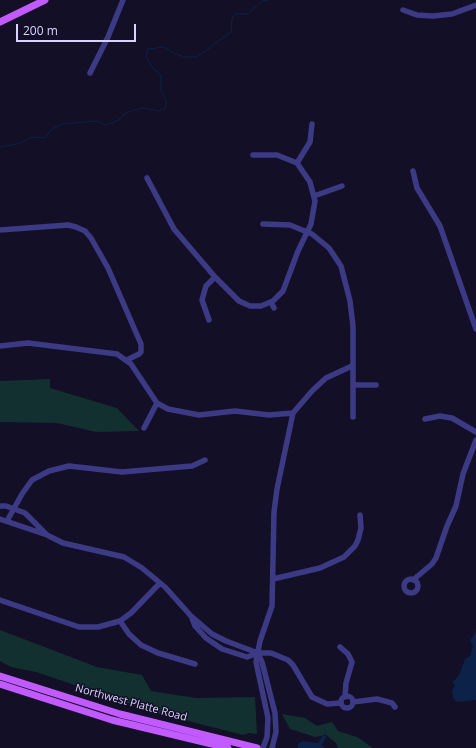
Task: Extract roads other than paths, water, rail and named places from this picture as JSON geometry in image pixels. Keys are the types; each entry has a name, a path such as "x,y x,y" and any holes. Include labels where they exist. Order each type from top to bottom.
{"main road":[{"path":"0,22 45,0"},
{"name":"Northwest Platte Road","path":"0,676 120,714 257,748"},
{"name":"Northwest Platte Road","path":"0,684 112,720 228,748"}],"street":[{"path":"90,73 108,37 122,0"},
{"path":"403,10 417,15 433,16 452,14 476,5"},
{"path":"297,163 310,142 312,124"},
{"path":"147,178 174,229 215,278 239,302 256,306 270,302 279,297 283,291 311,224 314,211 314,196 306,174 297,163 277,155 253,155"},
{"path":"413,171 418,188 443,232 476,329"},
{"path":"314,196 342,186"},
{"path":"263,224 290,225 307,231 329,248 338,259 344,272 352,314 354,416"},
{"path":"0,230 68,225 85,232 91,238 108,268 141,344 141,352 127,360"},
{"path":"208,320 202,300 206,286 215,278"},
{"path":"270,302 274,308"},
{"path":"0,346 28,343 112,353 127,360 157,403 174,411 199,415 235,411 269,415 293,413"},
{"path":"263,748 267,737 268,723 256,662 260,641 272,611 272,550 276,497 293,413 312,391 326,378 352,366"},
{"path":"353,385 376,385"},
{"path":"144,428 157,403"},
{"path":"426,419 440,416 452,418 476,432"},
{"path":"413,580 432,564 436,558 447,526 456,506 463,474 476,440"},
{"path":"8,522 22,494 32,480 49,471 69,466 122,472 192,466 205,460"},
{"path":"0,506 25,513 47,535"},
{"path":"273,579 320,568 344,557 355,546 358,540 361,528 360,515"},
{"path":"0,519 47,535 63,543 124,557 160,582 191,616 217,636 258,653 262,662 275,713 276,732 272,748"},
{"path":"0,600 79,627 98,628 120,621 141,604 160,582"},
{"path":"191,616 199,631 222,649 247,657 258,653 271,653 291,662 309,693 317,700 327,704 341,703"},
{"path":"120,621 129,634 141,645 158,653 196,664"},
{"path":"340,647 348,654 352,662 346,683 345,697 341,700 341,703"},
{"path":"345,697 350,698 353,702"},
{"path":"341,703 343,707 348,708 353,702 377,699 392,703 395,707"}],"water":[{"path":"476,631 476,700 457,702 453,698 452,691 455,685 452,683 459,675 465,659 470,656 473,646 470,641"},
{"path":"323,735 327,737 321,745 325,748 298,748 298,744 302,741 318,743"}],"waterway":[{"path":"0,147 17,144 33,137 45,138 51,130 62,124 98,121 105,125 119,120 127,112 142,108 159,111 166,107 166,99 161,91 161,76 149,63 146,56 148,49 165,47 175,54 186,57 197,57 231,32 232,19 235,14 248,14 262,1 269,0"},
{"path":"324,735 326,730"}]}
